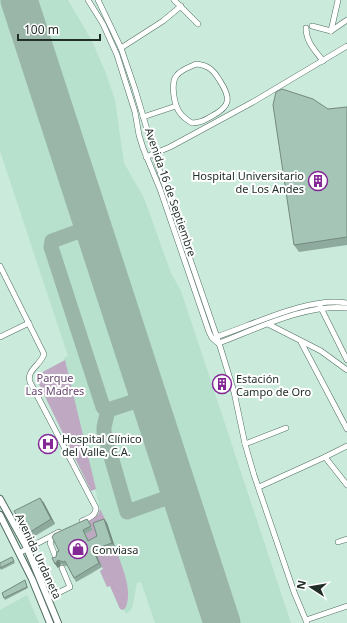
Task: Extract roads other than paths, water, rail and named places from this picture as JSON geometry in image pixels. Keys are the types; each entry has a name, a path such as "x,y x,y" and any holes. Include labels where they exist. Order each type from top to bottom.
{"street":[{"name":"Avenida 16 de Septiembre","path":"88,0 103,24 117,55 135,112 139,136 146,157 160,189 209,332 212,338 219,344"},
{"name":"Avenida 16 de Septiembre","path":"98,0 121,48 154,154 219,344 234,392 245,444 294,592 307,621"},
{"path":"174,0 198,24"},
{"path":"331,31 338,0"},
{"path":"121,48 163,22 181,6"},
{"path":"312,26 331,31 347,20"},
{"path":"306,28 308,41 323,61"},
{"path":"146,157 170,147 253,102 347,46"},
{"path":"196,64 208,66 227,92 226,106 222,110 199,123 192,123 186,120 179,113 176,106 173,89 174,79 183,70 196,64"},
{"path":"143,118 176,106"},
{"path":"0,266 28,324"},
{"path":"0,274 44,354 40,362 30,372 28,378 96,508 90,518 77,524"},
{"path":"219,344 301,312 335,302 347,303"},
{"path":"320,306 347,360"},
{"path":"216,338 300,307 337,306 347,308"},
{"path":"0,337 28,324"},
{"path":"268,324 321,351 347,370"},
{"path":"301,342 347,428"},
{"path":"245,444 286,428"},
{"path":"259,487 347,446"},
{"path":"325,457 347,484"},
{"name":"Avenida Urdaneta","path":"0,499 26,549 58,623"},
{"name":"Avenida Urdaneta","path":"1,518 32,578 50,623"},
{"path":"19,553 64,530"},
{"path":"53,536 50,543 56,558"},
{"path":"338,542 347,539"},
{"path":"48,598 70,587 62,568"},
{"path":"307,621 347,606"}],"place":[{"name":"Hospital Universitario de Los Andes","path":"318,181"},
{"name":"Estación Campo de Oro","path":"222,384"},
{"name":"Hospital Clínico del Valle, C.A.","path":"48,444"},
{"name":"Conviasa","path":"78,549"}],"park label":[{"name":"Parque Las Madres","path":"55,383"}]}
